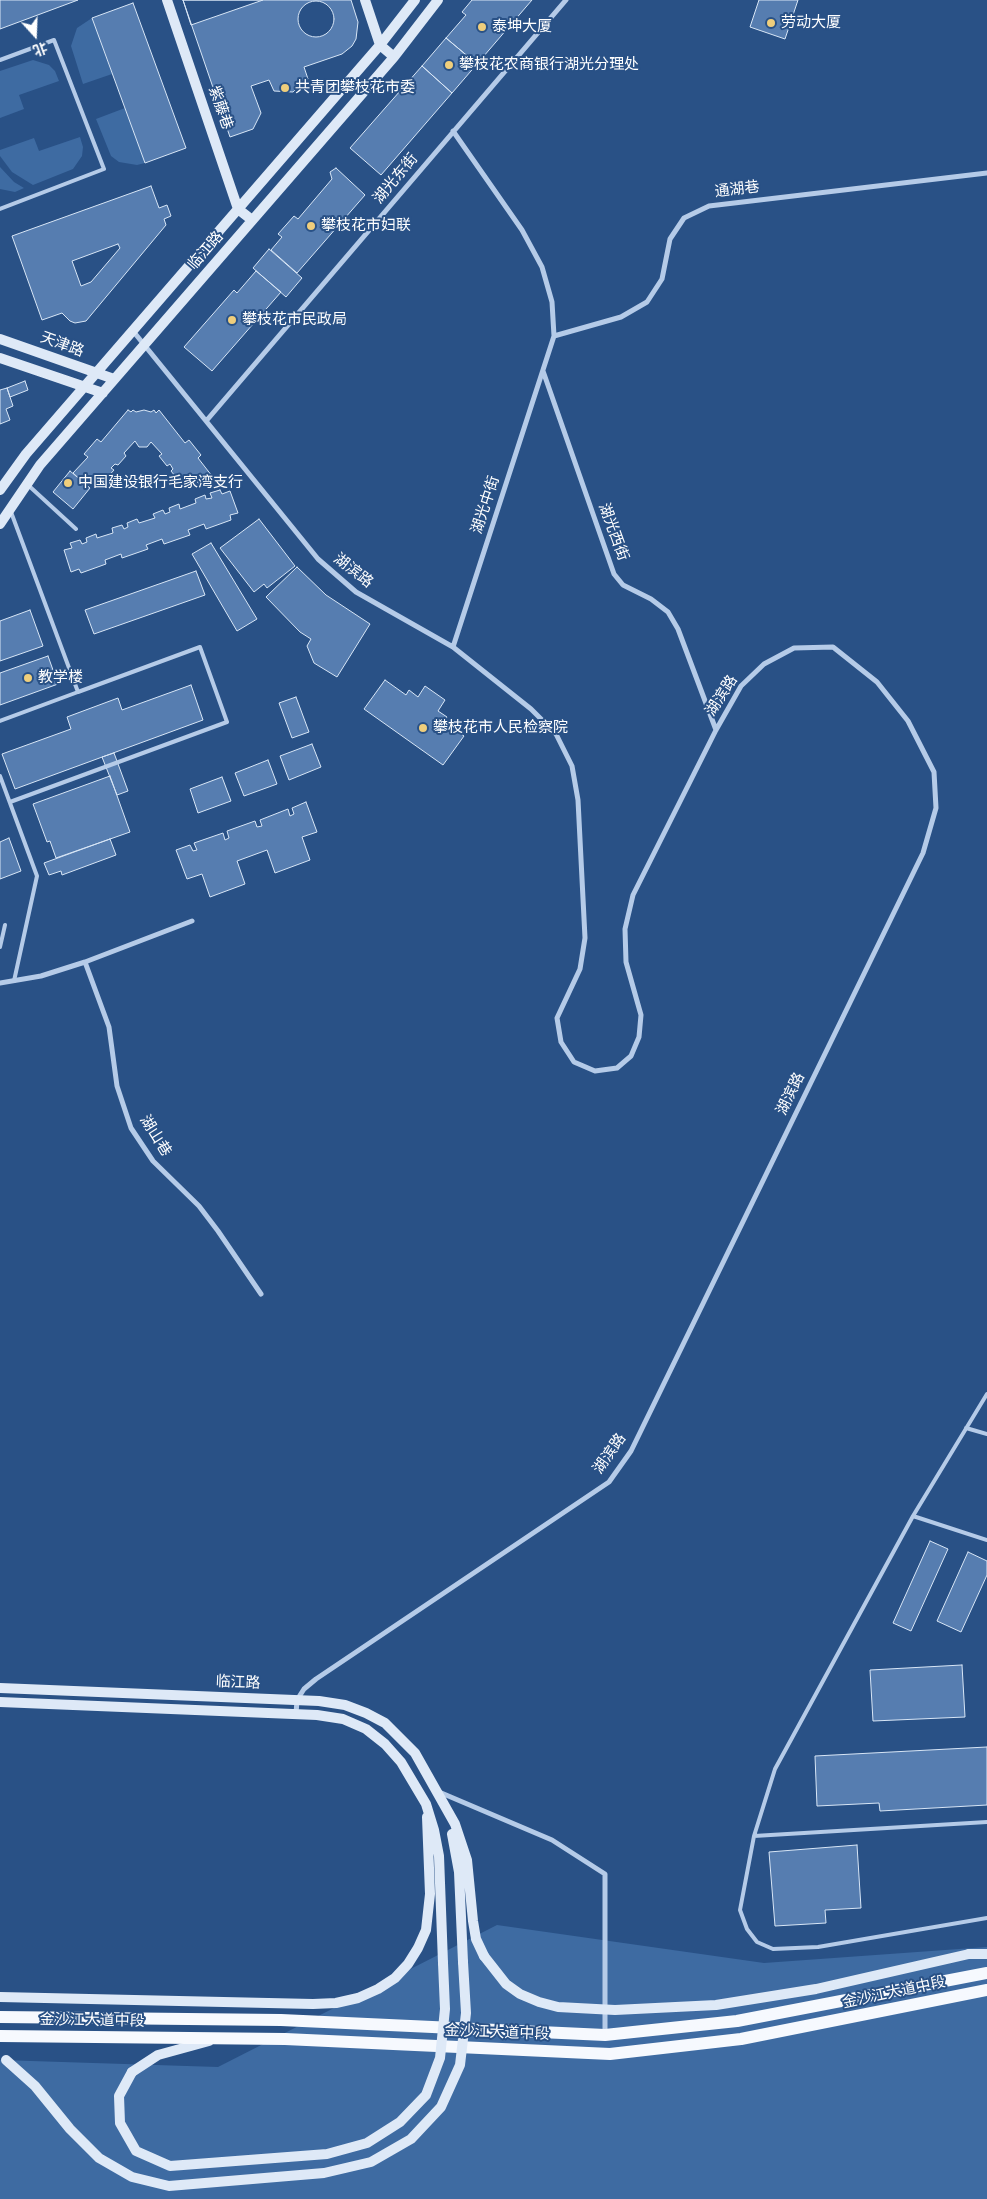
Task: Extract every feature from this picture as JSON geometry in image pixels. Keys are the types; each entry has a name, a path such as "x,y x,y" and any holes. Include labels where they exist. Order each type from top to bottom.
{"main road":[{"name":"紫藤巷","path":"167,0 238,209"},
{"path":"365,0 380,45 394,57"},
{"name":"临江路","path":"0,490 26,454 380,45 415,0"},
{"name":"临江路","path":"1,519 26,484 102,393 394,57 438,0"},
{"path":"238,209 252,220"},
{"name":"天津路","path":"0,338 114,379"},
{"path":"0,358 102,393"},
{"name":"临江路","path":"0,1688 297,1700 345,1705 385,1723 415,1753 437,1790"},
{"name":"临江路","path":"0,1702 317,1714 343,1719 366,1729 385,1744 402,1762 426,1804"},
{"path":"437,1790 462,1842 468,1868 475,1930 484,1956 506,1984 520,1994 539,2002 558,2007 615,2010 725,2003 816,1989 969,1954 987,1954"},
{"path":"3,2058 35,2086 70,2129 100,2158 132,2177 169,2186 324,2174 371,2162 411,2139 441,2107 460,2065 466,2013 456,1844 437,1790"},
{"path":"0,1997 336,2003 358,1998 378,1989 395,1978 408,1964 426,1930 429,1913 426,1804"},
{"path":"220,2038 158,2055 132,2072 119,2096 120,2123 136,2151 170,2166 327,2154 367,2143 400,2122 426,2095 440,2058 445,2009 439,1856 426,1804"},
{"name":"金沙江大道中段","path":"0,2017 281,2020 606,2035 737,2021 987,1973"},
{"name":"金沙江大道中段","path":"0,2036 285,2039 610,2054 741,2039 987,1990"}],"street":[{"name":"湖光东街","path":"207,420 566,0"},
{"path":"453,131 522,230 542,267 552,302 554,336"},
{"name":"通湖巷","path":"554,336 621,317 647,302 662,279 670,239 684,218 709,206 987,173"},
{"name":"湖滨路","path":"133,330 318,559 356,592 453,647 532,709 556,734 572,766 578,800 585,938 580,969 557,1018 561,1042 574,1062 595,1071 618,1068 632,1056 640,1037 641,1015 626,962 625,929 633,895 716,730 741,686 764,664 794,648 833,647 877,682 908,721 934,772 936,808 923,853 631,1451 609,1482 316,1679 304,1689 297,1700"},
{"name":"湖光中街","path":"453,647 554,336"},
{"name":"湖光西街","path":"543,371 614,574 623,585 652,599 668,612 678,629 716,730"},
{"path":"0,983 41,976 85,962 192,922"},
{"name":"湖山巷","path":"85,962 109,1027 117,1086 132,1128 153,1161 199,1206 261,1294"},
{"path":"296,1714 297,1700"},
{"path":"437,1790 552,1840 605,1874 606,2035"}],"lane":[{"path":"0,60 54,40 104,170 0,209"},
{"path":"26,484 76,529"},
{"path":"10,508 78,692"},
{"path":"0,721 200,647 227,722 10,802"},
{"path":"0,776 36,876 14,980"},
{"path":"0,947 5,925"},
{"path":"987,1394 913,1516 775,1769 754,1836 740,1910 747,1929 757,1942 773,1949 818,1947 987,1918"},
{"path":"966,1428 987,1434"},
{"path":"913,1516 987,1540"},
{"path":"754,1836 987,1822"}],"shaded area":[{"path":"92,18 112,74 83,84 71,46 77,28"},
{"path":"33,60 49,65 55,71 59,81 19,95 24,109 0,118 0,71"},
{"path":"125,108 145,163 137,165 119,162 111,156 96,119"},
{"path":"80,137 83,147 82,156 73,169 33,185 12,172 0,156 0,150 34,138 39,151"},
{"path":"0,167 14,182 24,188 15,192 0,189"},
{"path":"497,1925 764,1963 987,1947 987,2199 0,2199 0,2060 218,2067"}],"building":[{"path":"0,0 78,0 0,29"},
{"path":"183,0 263,0 191,25"},
{"path":"183,0 351,0 358,22 356,39 352,46 342,54 304,67 308,79 293,92 274,91 269,80 251,86 261,113 253,129 230,137"},
{"name":"泰坤大厦","path":"472,0 532,0 477,64 446,38 466,15 462,12"},
{"name":"劳动大厦","path":"759,0 798,0 785,39 750,27"},
{"path":"316,1 323,2 329,6 333,12 333,26 329,32 323,36 316,37 309,36 303,32 299,26 298,19 299,12 303,6 309,2"},
{"path":"133,3 186,148 145,163 92,18"},
{"name":"攀枝花农商银行湖光分理处","path":"446,38 477,64 452,93 422,66"},
{"path":"422,66 452,93 381,175 350,148"},
{"name":"攀枝花市妇联","path":"336,168 365,195 297,273 271,250 282,237 278,234 294,216 298,219 332,179 330,172"},
{"path":"151,186 159,208 167,205 171,216 164,219 166,225 86,321 75,323 62,313 42,320 12,236","holes":["118,244 120,248 91,282 81,286 72,261"]},
{"path":"269,249 302,278 286,297 253,268"},
{"name":"攀枝花市民政局","path":"256,271 281,292 212,371 184,347 234,290 237,293"},
{"path":"25,381 28,390 10,397 7,388"},
{"path":"7,388 13,406 6,409 10,420 0,424 0,390"},
{"path":"128,410 131,412 133,410 136,412 144,410 151,412 154,410 156,413 159,410 185,443 189,440 201,455 198,458 212,476 200,485 194,478 186,484 182,479 179,481 171,471 173,469 170,464 167,466 159,456 162,454 151,442 147,447 139,447 135,441 124,453 126,456 118,465 115,464 111,468 114,470 105,480 103,478 98,483 90,476 84,483 73,473 88,457 84,454 97,439 101,442"},
{"path":"70,471 90,488 73,509 53,492"},
{"path":"220,490 222,494 230,491 238,513 230,515 231,520 206,529 204,524 188,530 190,535 164,544 162,539 146,545 148,549 122,558 121,554 105,560 106,564 81,573 79,569 71,572 64,550 72,548 70,543 80,540 82,544 87,542 86,538 96,534 97,538 113,533 112,528 122,525 124,529 128,527 127,523 137,519 139,523 155,518 153,514 163,510 165,514 170,512 169,508 179,504 180,509 196,503 195,499 205,495 206,499 212,498 210,493"},
{"path":"259,519 295,566 267,588 264,584 254,592 220,548"},
{"path":"211,543 257,619 237,631 192,554"},
{"path":"297,567 326,595 370,624 337,677 314,663 307,646 311,639 300,632 266,597"},
{"path":"196,571 205,595 94,634 85,610"},
{"path":"30,610 43,646 0,661 0,621"},
{"name":"教学楼","path":"48,656 58,684 0,705 0,673"},
{"name":"攀枝花市人民检察院","path":"385,680 406,695 409,690 418,697 425,686 445,700 438,711 447,717 444,721 464,736 443,765 364,709"},
{"path":"191,685 203,720 15,789 2,754 71,729 67,717 118,698 122,710"},
{"path":"296,697 309,732 292,738 279,703"},
{"path":"312,744 321,767 289,780 280,756"},
{"path":"114,753 128,791 117,795 102,757"},
{"path":"268,760 277,784 244,796 235,773"},
{"path":"110,776 130,832 56,858 50,841 47,842 33,804"},
{"path":"222,777 231,801 198,813 190,789"},
{"path":"306,802 317,832 302,837 310,860 275,873 267,850 237,861 245,884 210,897 202,874 187,879 176,850 190,845 193,851 197,850 194,843 223,833 225,840 229,838 227,831 255,821 257,827 262,826 260,820 288,809 290,816 294,814 292,808"},
{"path":"9,838 21,871 0,879 0,842"},
{"path":"110,839 116,855 62,875 61,871 49,875 44,863"},
{"path":"930,1541 948,1549 911,1631 893,1623"},
{"path":"968,1552 987,1561 987,1575 961,1632 937,1621"},
{"path":"962,1665 965,1717 873,1721 870,1670"},
{"path":"987,1747 987,1805 880,1811 879,1803 817,1806 815,1756"},
{"path":"857,1845 861,1908 825,1910 826,1923 775,1926 769,1852"}],"place":[{"name":"劳动大厦","path":"771,23"},
{"name":"泰坤大厦","path":"482,27"},
{"name":"攀枝花农商银行湖光分理处","path":"449,65"},
{"name":"共青团攀枝花市委","path":"285,88"},
{"name":"攀枝花市妇联","path":"311,226"},
{"name":"攀枝花市民政局","path":"232,320"},
{"name":"中国建设银行毛家湾支行","path":"68,483"},
{"name":"教学楼","path":"28,678"},
{"name":"攀枝花市人民检察院","path":"423,728"}]}
